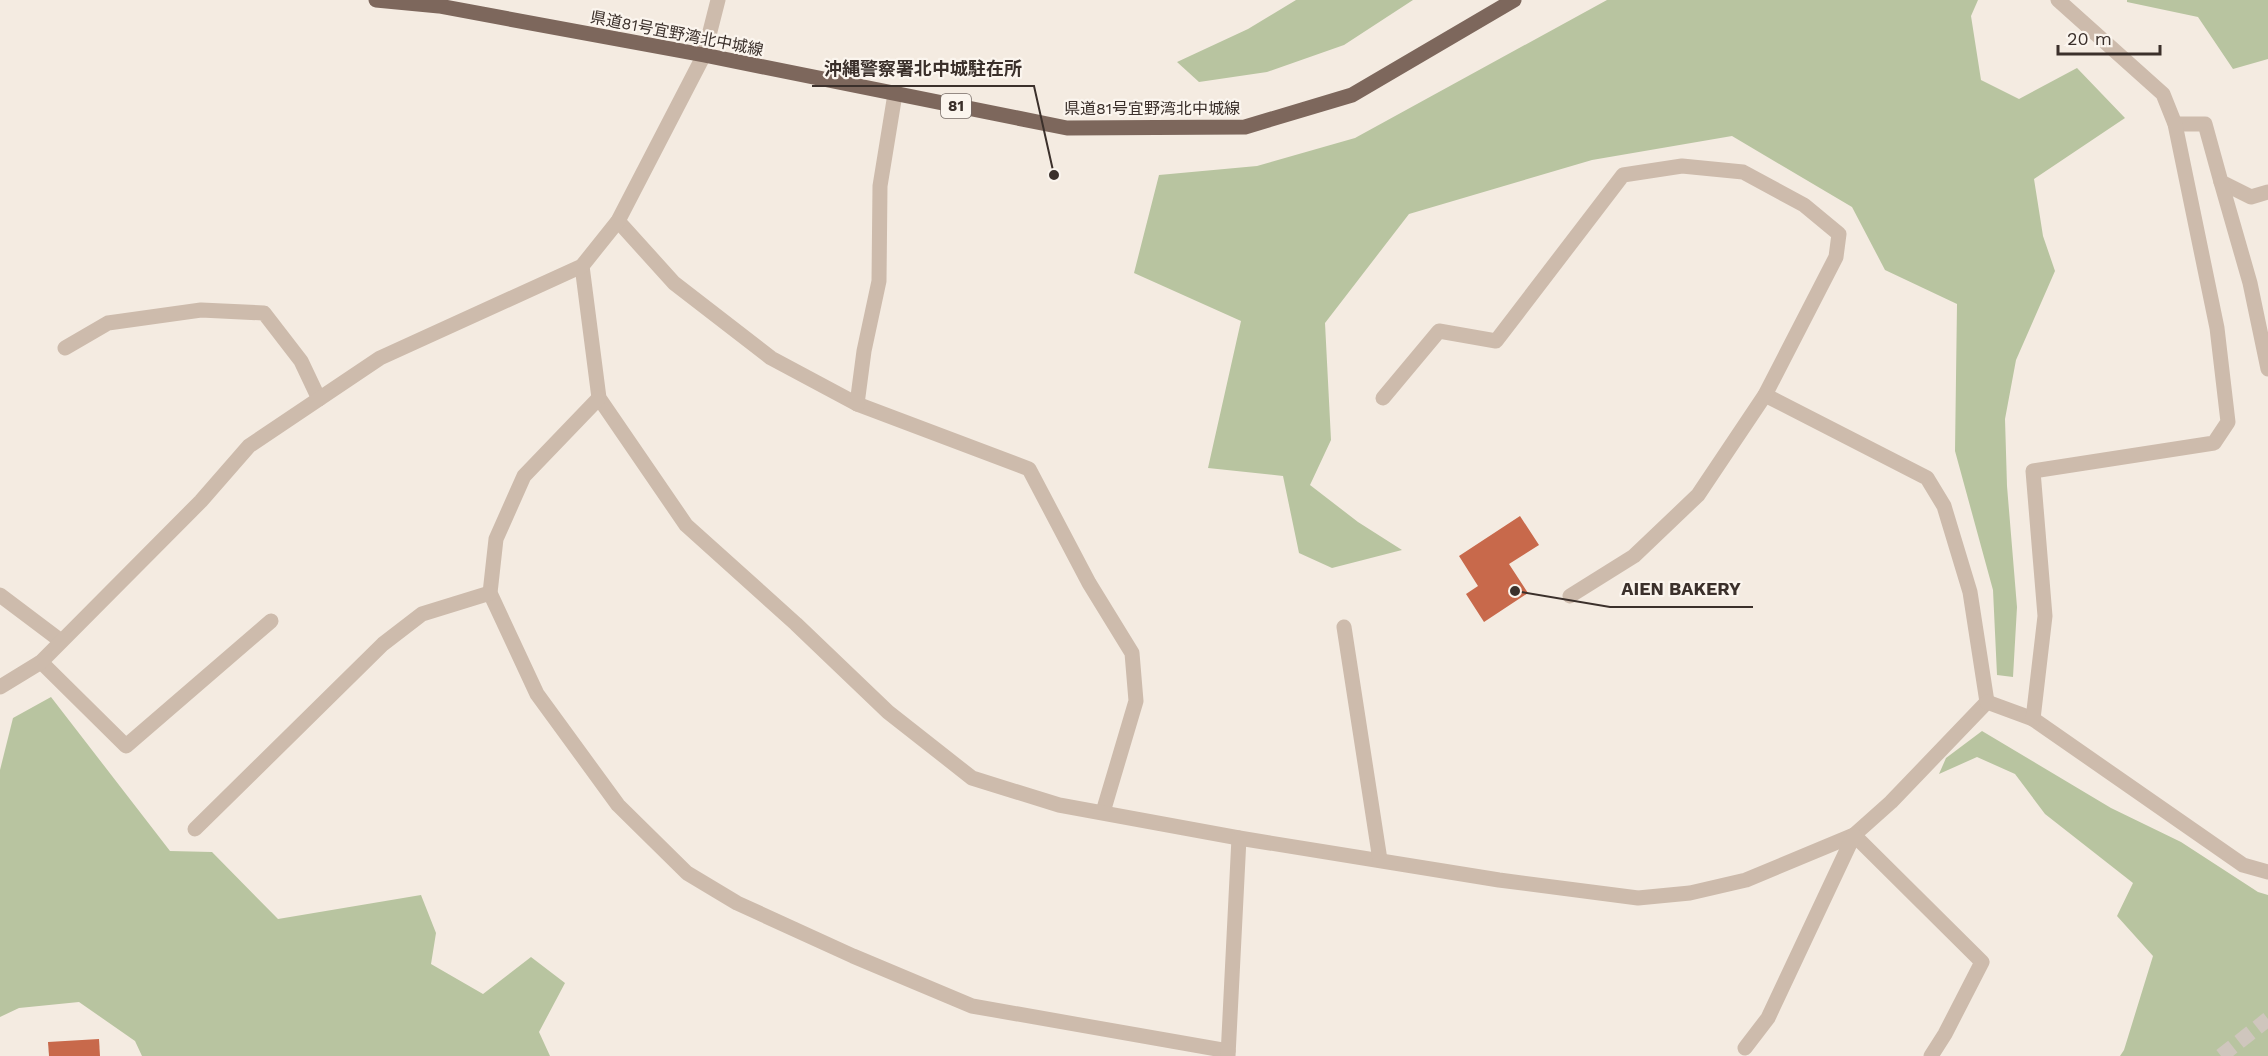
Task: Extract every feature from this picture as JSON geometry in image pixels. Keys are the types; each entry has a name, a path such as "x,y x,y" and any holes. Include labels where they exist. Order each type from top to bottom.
{"main road":[{"name":"県道81号宜野湾北中城線","path":"376,0 439,6 704,55 1067,128 1245,127 1352,95 1514,0"}],"street":[{"path":"0,687 40,662 62,641 201,501 249,446 380,358 582,266 618,221 704,55 718,0"},
{"path":"2033,719 2045,616 2033,471 2214,443 2228,422 2217,328 2175,124 2163,94 2058,0"},
{"path":"857,404 864,351 879,281 880,186 895,94"},
{"path":"2175,124 2205,124 2250,283 2268,369"},
{"path":"1383,398 1439,331 1496,341 1623,175 1682,166 1743,172 1804,205 1839,234 1836,257 1765,395 1698,495 1634,556 1570,596"},
{"path":"2221,182 2251,197 2268,192"},
{"path":"618,221 674,283 771,358 857,404 1029,469 1089,583 1132,653 1136,701 1103,812"},
{"path":"582,266 599,398 686,525 888,711 972,778 1059,805 1239,838 1499,880 1638,898 1690,893 1746,880 1854,835 1891,802 1987,702"},
{"path":"65,348 108,323 201,310 264,313 301,361 319,399"},
{"path":"1765,395 1927,478 1944,506 1970,592 1987,702"},
{"path":"599,398 524,476 496,539 490,593 537,694 618,805 687,873 736,903 972,1006 1228,1054 1239,838"},
{"path":"195,829 383,644 422,614 490,593"},
{"path":"0,595 62,641"},
{"path":"40,662 126,746 271,621"},
{"path":"1344,627 1380,860"},
{"path":"1987,702 2033,719 2243,865 2268,872"},
{"path":"1745,1048 1768,1018 1854,835"},
{"path":"1854,835 1982,962 1945,1034 1931,1056"}],"green space":[{"path":"1296,0 1413,0 1344,45 1267,72 1199,82 1177,62 1248,29"},
{"path":"1607,0 1978,0 1971,16 1981,80 2019,99 2077,68 2125,118 2034,179 2043,236 2055,271 2016,360 2005,419 2007,486 2017,607 2013,677 1997,675 1993,590 1955,451 1957,304 1885,270 1852,207 1732,136 1592,160 1409,214 1325,323 1331,440 1310,485 1358,522 1402,550 1332,568 1299,553 1283,476 1208,468 1241,321 1134,273 1159,175 1257,166 1355,138"},
{"path":"2127,0 2268,0 2268,59 2233,69 2198,17 2127,2"},
{"path":"51,697 170,851 212,852 278,919 421,895 436,933 431,964 483,994 531,957 565,983 539,1032 550,1056 142,1056 135,1041 79,1002 19,1008 0,1017 0,770 13,718"},
{"path":"1982,731 2111,808 2181,842 2258,892 2268,895 2268,1056 2120,1056 2124,1050 2153,956 2117,916 2133,883 2045,814 2015,774 1977,757 1939,774 1946,758"}],"building":[{"path":"1520,516 1539,545 1509,564 1528,593 1484,622 1466,594 1478,586 1459,556"},
{"path":"99,1039 100,1056 49,1056 48,1042"}],"tunnel":[{"path":"2221,1056 2268,1019"}],"place":[{"name":"沖縄警察署北中城駐在所","path":"1054,175"},
{"name":"AIEN BAKERY","path":"1515,591"}]}
